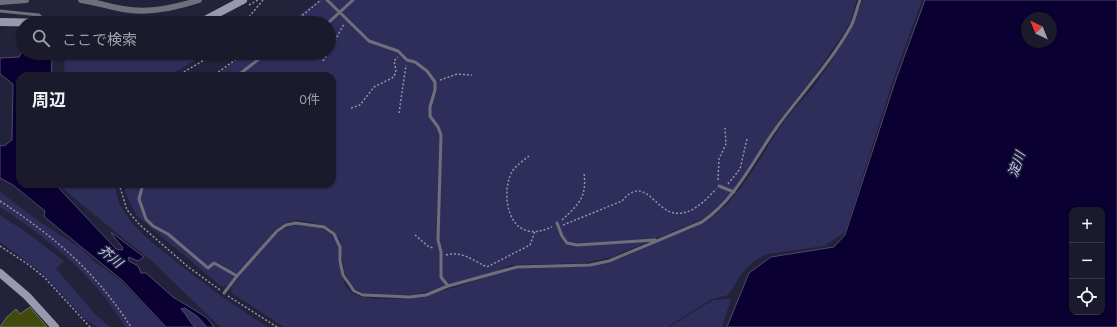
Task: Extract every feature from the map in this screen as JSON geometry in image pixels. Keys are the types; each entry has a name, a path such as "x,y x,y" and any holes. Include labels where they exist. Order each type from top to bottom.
{"street":[{"path":"0,2 26,0"},
{"path":"81,0 124,10 140,11 174,8 199,0"},
{"path":"213,16 244,0"},
{"path":"0,22 16,22"},
{"path":"0,273 27,296 55,327"}],"lane":[{"path":"328,0 339,13 369,41 398,51 407,60 415,62 427,71 434,82 436,90 430,107 430,116 438,127 441,135 438,240 441,254 441,277 448,286"},
{"path":"336,16 353,0"},
{"path":"224,293 277,231 286,225 296,223 324,227 334,234 340,247 340,261 343,275 354,291 369,296 410,297 426,295 448,286 517,267 590,265 608,261 702,222 714,214 734,192 779,125 819,74 852,25 860,0"},
{"path":"0,11 40,16"},
{"path":"241,72 258,60"},
{"path":"719,186 734,192"},
{"path":"142,188 139,199 142,210 153,226 168,234 208,268 214,263 237,276"},
{"path":"558,225 562,236 567,243 577,244 657,240"}],"path":[{"path":"250,16 263,0"},
{"path":"302,16 321,0"},
{"path":"336,38 343,25 350,22"},
{"path":"352,108 360,105 374,87 394,77 396,70 394,61 401,54"},
{"path":"184,72 204,60"},
{"path":"218,72 235,60"},
{"path":"399,113 403,75 407,60"},
{"path":"434,82 457,74 472,75"},
{"path":"529,156 514,170 508,183 507,197 511,215 518,226 528,231 540,232 622,201 626,196 635,192 645,192 673,213 682,213 705,201 719,186 717,175 720,159 726,144 725,128"},
{"path":"724,188 733,180 740,169 747,139"},
{"path":"558,225 579,203 586,188 584,173"},
{"path":"120,188 127,210 140,225 187,266 224,293 277,327"},
{"path":"0,201 72,254 105,290 131,327"},
{"path":"415,235 429,247 434,247 441,254 454,253 470,256 487,267 530,245 535,231"},
{"path":"0,246 29,265 44,278 89,327"}],"shaded area":[{"path":"319,0 857,0 850,22 845,31 813,78 776,124 738,185 714,210 703,219 612,257 585,263 511,265 492,273 415,295 365,294 352,287 344,272 340,239 330,228 297,220 286,223 276,229 227,286 222,287 136,215 125,191 125,188 336,188 336,72 221,72 237,60 336,60 336,16 298,16"},
{"path":"863,0 922,0 893,80 845,232 824,246 768,254 755,260 743,272 728,295 712,299 667,327 284,327 232,293 231,288 268,241 277,233 296,225 315,226 332,235 338,246 342,276 349,290 364,297 384,299 422,296 496,274 526,267 584,266 606,263 634,253 660,240 699,226 722,209 743,185 786,119 813,87 828,66 847,34"},
{"path":"65,60 195,60 176,72 64,72"},
{"path":"63,188 116,188 121,207 133,224 146,237 208,286 268,327 220,327 154,263"},
{"path":"0,192 37,220 82,249 96,263 121,281 165,327 125,327 100,291 70,260 36,232 0,207"},
{"path":"0,215 64,261 56,269 94,313 110,327 97,327 85,319 41,272 0,242"},
{"path":"731,299 722,327 669,327 713,300"},
{"path":"185,308 197,316 207,327 195,327 181,309"}],"water":[{"name":"淀川","path":"925,0 1117,0 1117,327 727,327 749,273 771,257 834,247 845,235 896,79"},
{"path":"16,57 16,60 52,60 51,72 16,72 16,187 0,178 0,145 4,146 12,140 13,84 0,74 0,58"},
{"name":"芥川","path":"17,188 59,188 116,249 122,250 123,248 111,233 144,257 138,261 129,257 128,258 129,261 138,266 141,273 146,273 173,297 206,317 214,327 207,327 197,316 185,308 181,309 195,327 166,327 122,280 47,219 44,216 45,211"}],"building":[{"path":"30,307 47,327 0,327 7,317 16,309 20,314"}]}
